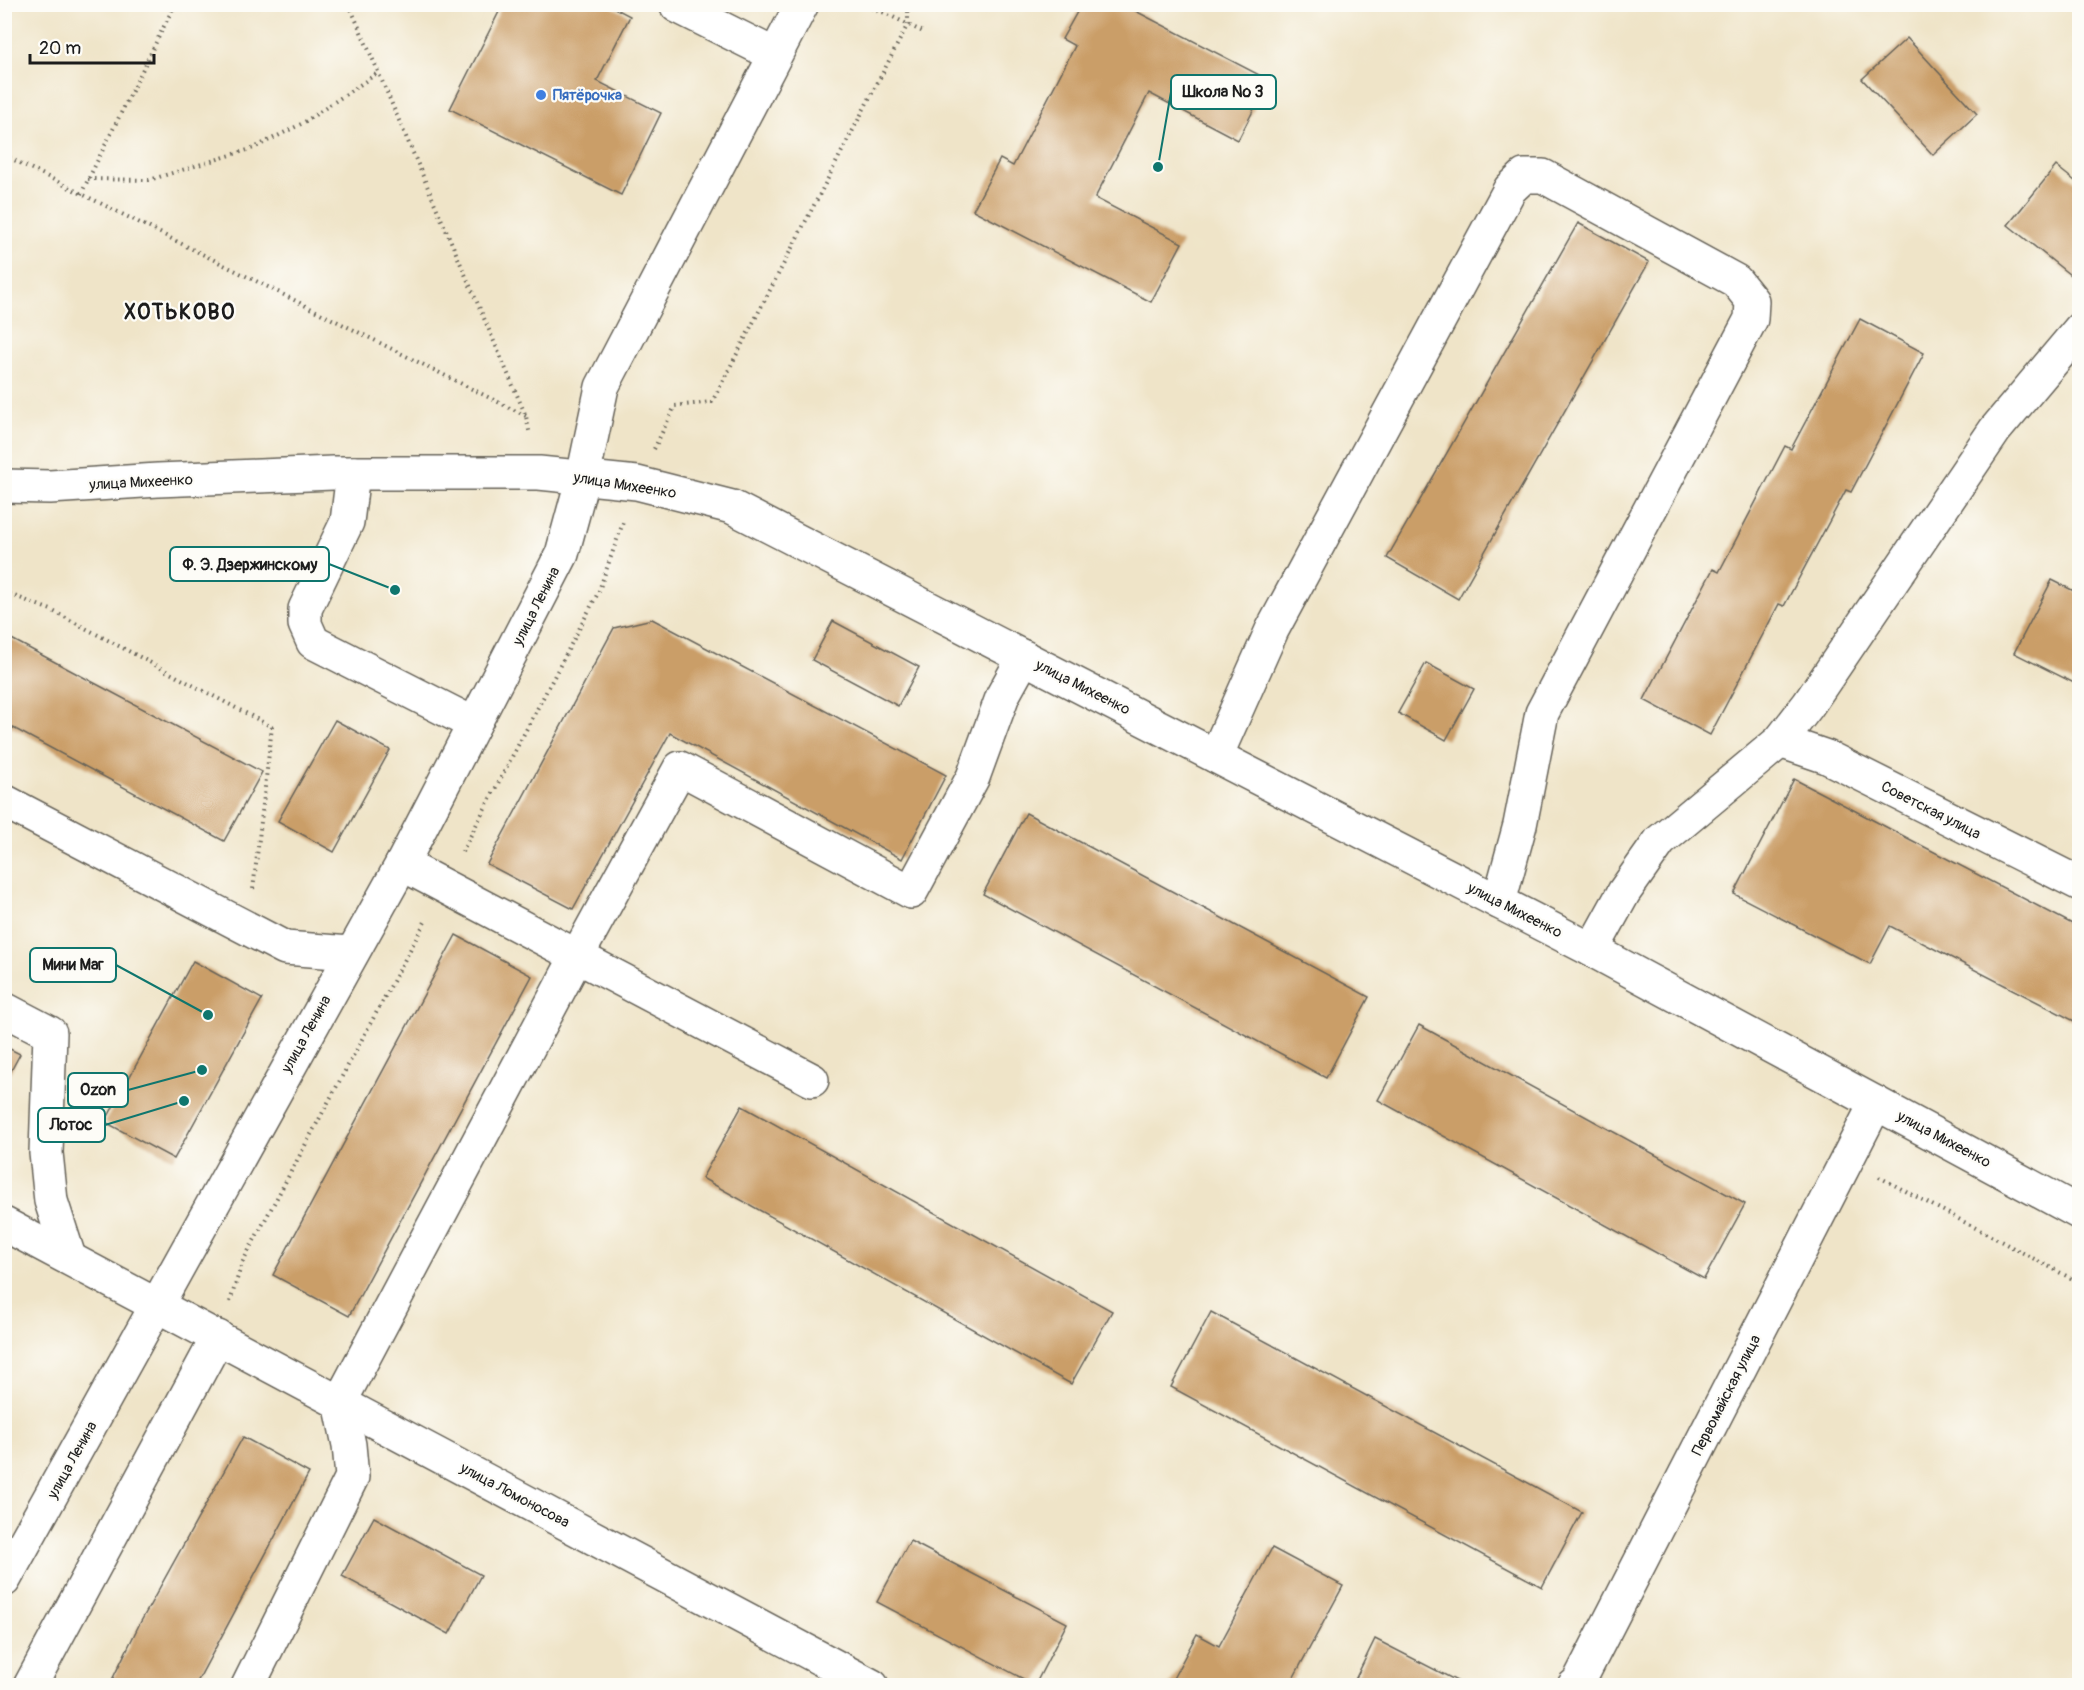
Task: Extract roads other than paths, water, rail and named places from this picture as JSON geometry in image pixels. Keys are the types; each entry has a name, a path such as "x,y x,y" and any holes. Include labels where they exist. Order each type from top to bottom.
{"street":[{"name":"улица Ленина","path":"4,1580 159,1304 350,953 402,864 562,554 583,477 602,387 802,4"},
{"path":"677,6 775,56"},
{"path":"1216,756 1272,630 1510,189 1524,176 1543,176 1736,281 1752,301 1751,319 1542,713 1520,825 1499,902"},
{"path":"1592,950 1624,892 1660,841 1780,741 1808,705 1995,430 2079,329"},
{"path":"352,473 347,522 305,609 305,624 313,642 474,724"},
{"name":"улица Михеенко","path":"4,486 50,487 158,480 352,473 539,473 637,483 732,507 1592,950 2079,1213"},
{"path":"248,1686 352,1477 349,1445 340,1402 577,956 680,768 911,892 973,777 1003,695 1024,657"},
{"name":"Советская улица","path":"1780,741 1827,757 2079,884"},
{"path":"4,801 285,948 350,953"},
{"path":"402,864 812,1080"},
{"path":"4,1009 50,1033 46,1153 51,1201 69,1257"},
{"name":"Первомайская улица","path":"1574,1686 1578,1683 1876,1103"},
{"name":"улица Ломоносова","path":"4,1224 159,1304 872,1686"},
{"path":"30,1686 218,1337"}],"place":[{"name":"Пятёрочка","path":"541,95"},
{"name":"Школа № 3","path":"1158,167"},
{"name":"Ф. Э. Дзержинскому","path":"395,590"},
{"name":"Мини Маг","path":"208,1015"},
{"name":"Ozon","path":"202,1070"},
{"name":"Лотос","path":"184,1101"}],"district":[{"name":"ХОТЬКОВО","path":"180,312"}]}
